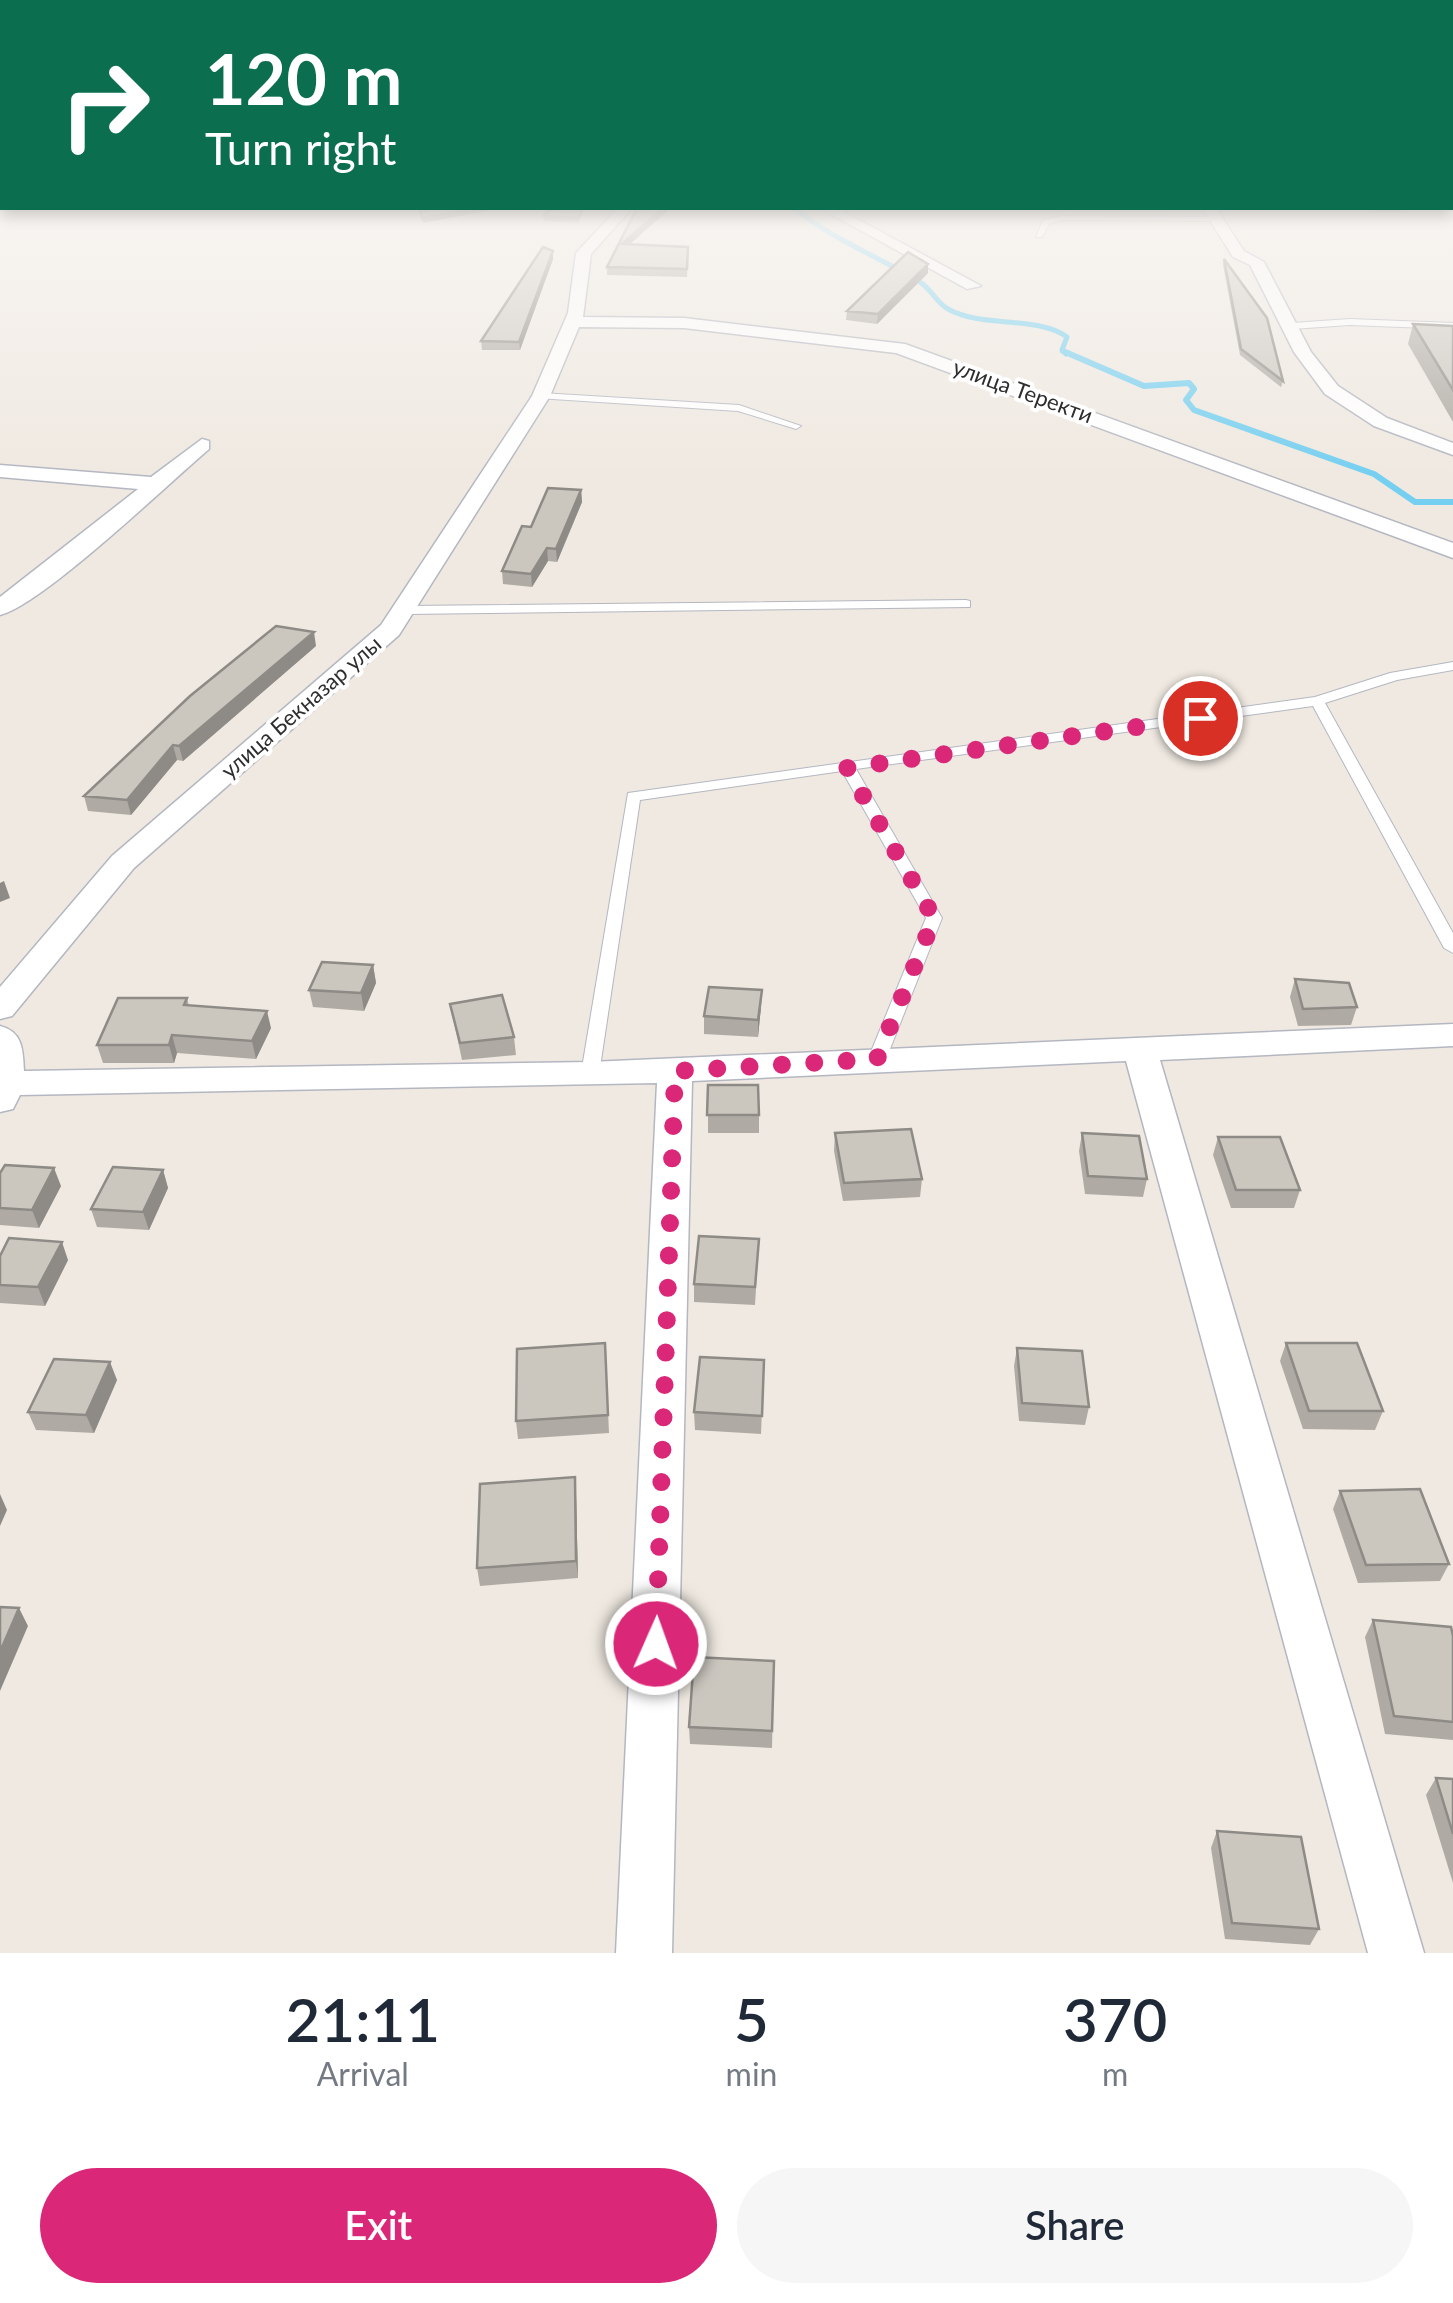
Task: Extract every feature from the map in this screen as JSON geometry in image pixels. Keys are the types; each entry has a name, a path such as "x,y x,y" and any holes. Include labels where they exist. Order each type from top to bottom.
{"street":[{"name":"улица Бекназар улы","path":"0,1008 122,862 390,630 541,396 572,322 577,292"},
{"path":"1273,292 1318,376 1350,405 1426,442 1453,449"},
{"name":"улица Теректи","path":"572,322 684,323 899,348 1453,551"},
{"path":"0,608 202,445"},
{"path":"0,472 158,484"},
{"path":"0,1037 6,1043 4,1091 675,1071 1453,1036"},
{"path":"1140,1050 1396,1953"},
{"path":"644,1953 675,1071"}],"lane":[{"path":"1292,326 1350,322 1453,326"},
{"path":"541,396 739,408 796,426"},
{"path":"404,610 966,604"},
{"path":"590,1074 633,796 1318,701 1395,676 1453,666"},
{"path":"1318,701 1453,948"},
{"path":"847,768 934,918 877,1059"}],"building":[{"path":"513,292 538,292 519,342 481,341"},
{"path":"866,292 900,292 878,314 847,311"},
{"path":"1230,292 1248,292 1267,318 1283,381 1241,349"},
{"path":"1413,324 1453,326 1453,390"},
{"path":"548,488 581,490 556,549 547,548 531,574 502,571 522,526 531,527"},
{"path":"276,626 314,632 179,746 173,745 127,800 84,796 190,696"},
{"path":"322,962 373,965 361,993 309,990"},
{"path":"1295,979 1349,983 1357,1007 1303,1009"},
{"path":"709,987 762,990 758,1020 704,1016"},
{"path":"502,995 514,1037 460,1043 450,1004"},
{"path":"118,998 187,998 184,1005 267,1011 252,1041 172,1035 169,1045 97,1045"},
{"path":"708,1085 758,1085 759,1115 707,1115"},
{"path":"911,1129 922,1179 844,1183 835,1133"},
{"path":"1082,1133 1139,1136 1147,1179 1088,1176"},
{"path":"1218,1137 1280,1137 1300,1190 1236,1190"},
{"path":"5,1165 54,1168 32,1210 0,1208 0,1173"},
{"path":"113,1167 163,1170 143,1212 91,1209"},
{"path":"699,1236 759,1239 755,1287 694,1284"},
{"path":"9,1238 62,1242 38,1287 0,1285 0,1256"},
{"path":"605,1343 608,1415 516,1421 517,1349"},
{"path":"1286,1343 1357,1343 1383,1411 1309,1411"},
{"path":"1017,1348 1082,1351 1089,1407 1022,1403"},
{"path":"700,1357 764,1360 762,1416 694,1412"},
{"path":"54,1359 110,1362 86,1415 28,1412"},
{"path":"575,1477 576,1561 477,1568 480,1484"},
{"path":"1420,1489 1449,1564 1366,1565 1340,1491"},
{"path":"0,1607 19,1608 0,1652"},
{"path":"1373,1620 1451,1627 1453,1722 1394,1716"},
{"path":"694,1657 774,1661 772,1731 689,1727"},
{"path":"1436,1778 1453,1779 1453,1834"},
{"path":"1217,1831 1301,1837 1319,1929 1232,1923"}],"waterway":[{"path":"931,292 948,309 961,315 1055,331 1067,337 1063,351"},
{"path":"1063,351 1144,386 1189,383 1194,389 1186,400 1194,410 1374,474 1415,502 1453,502"},
{"path":"1063,351 1066,354"}],"route":[{"path":"656,1644 675,1071 877,1059 934,918 847,768 1200,718"}]}
